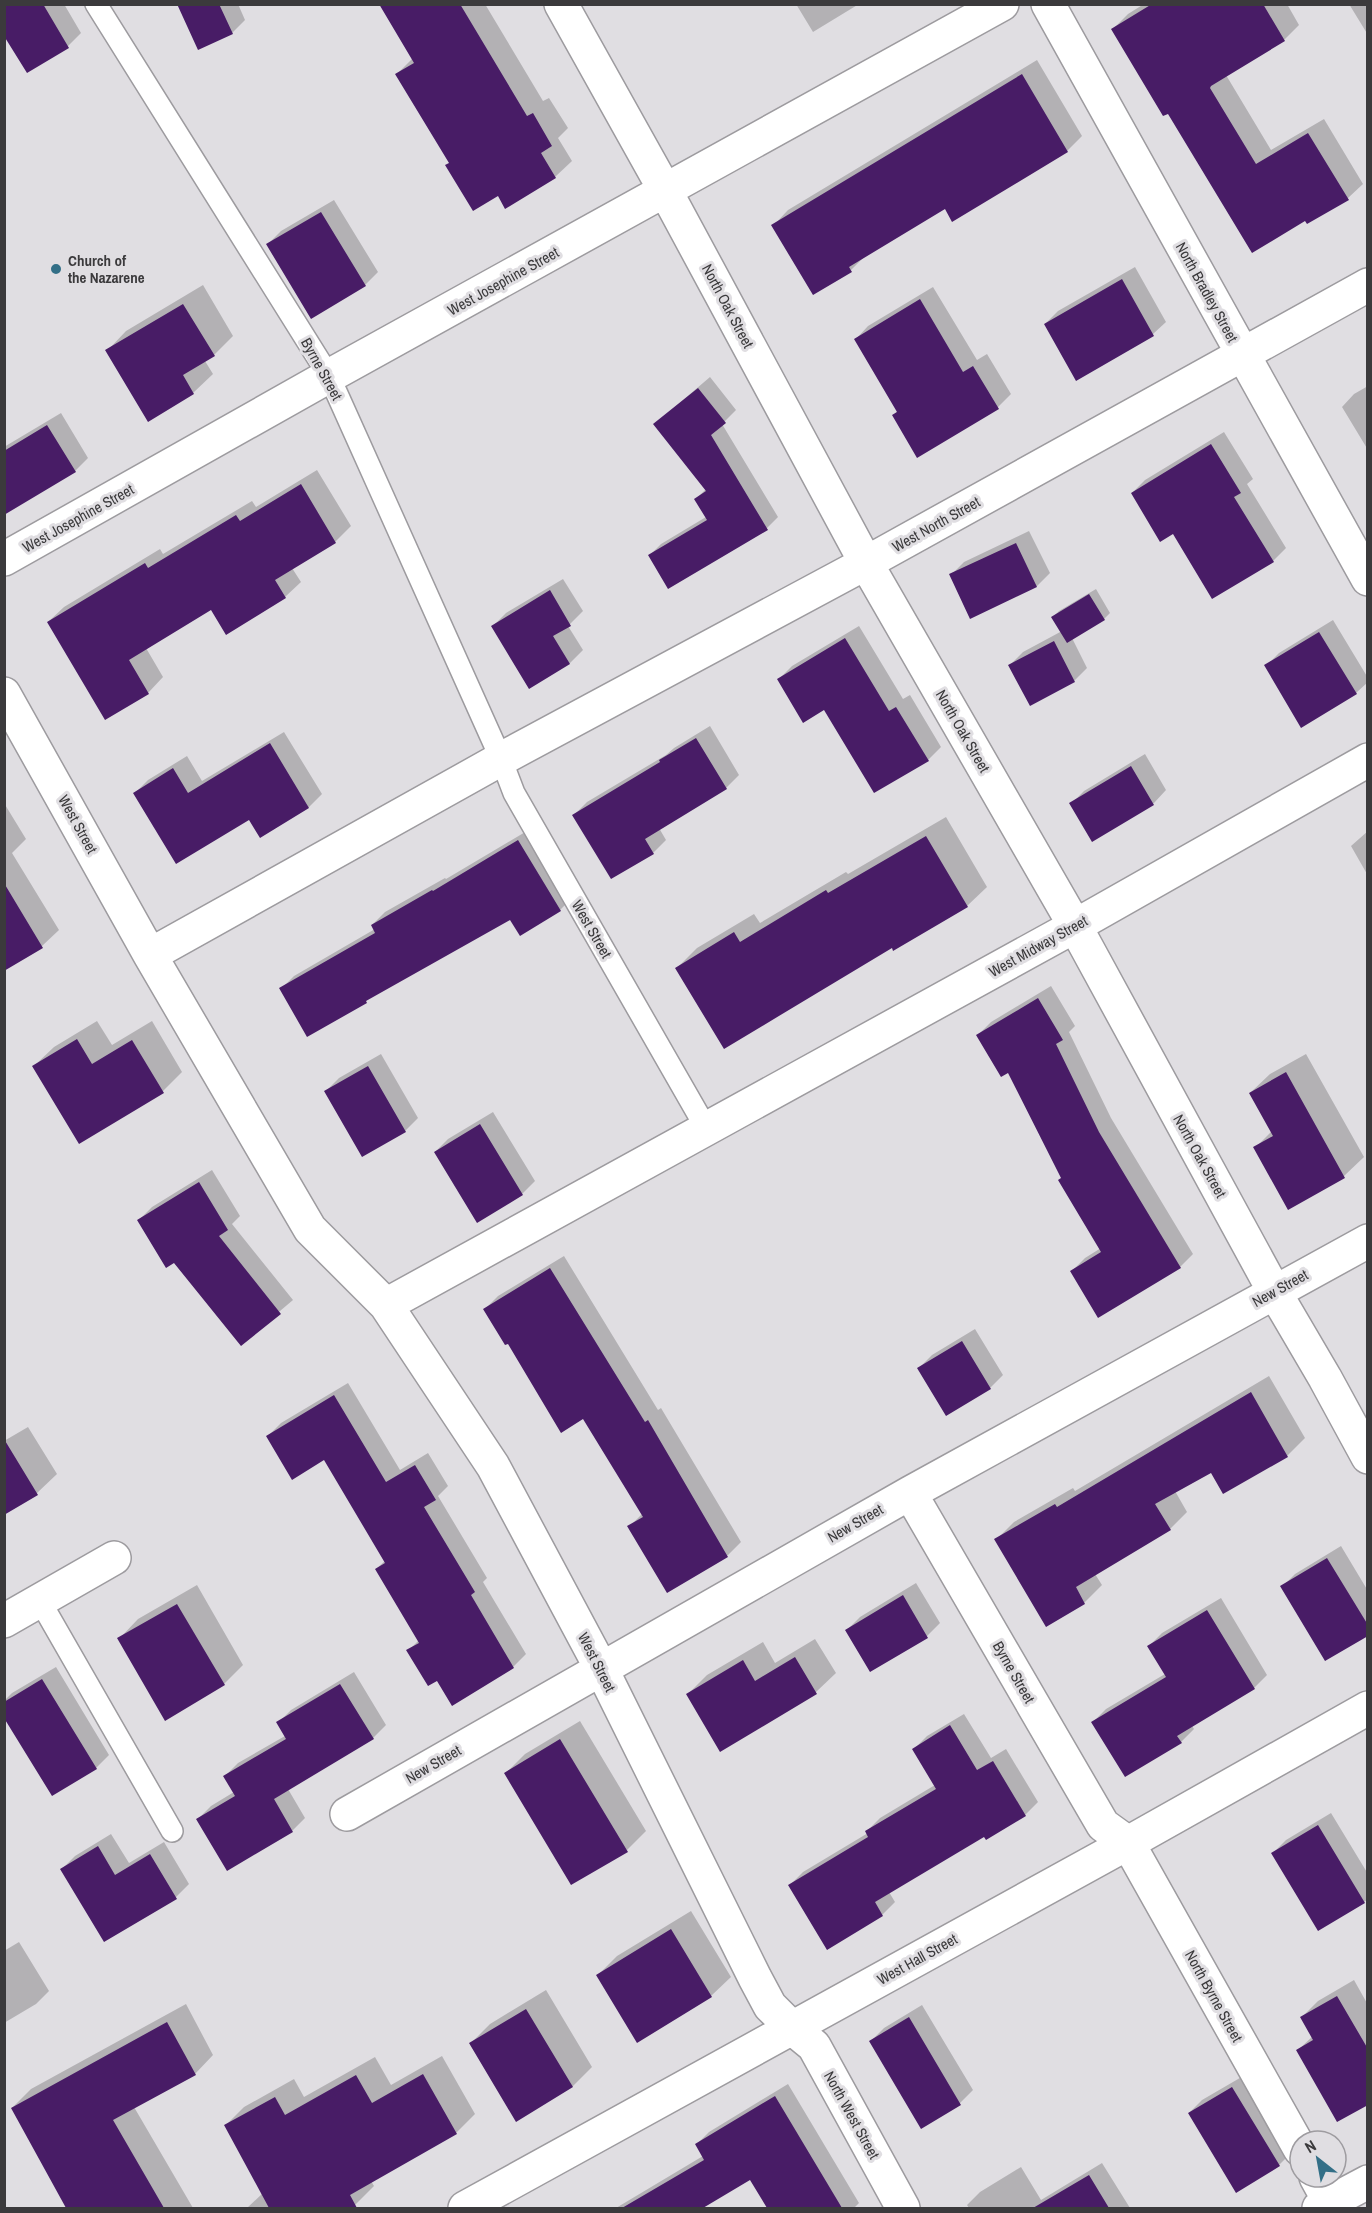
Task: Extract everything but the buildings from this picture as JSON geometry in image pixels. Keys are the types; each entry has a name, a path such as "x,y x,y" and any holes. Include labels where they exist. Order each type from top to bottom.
{"street":[{"name":"North Oak Street","path":"561,4 666,192 866,563 1075,926 1274,1291 1368,1457"},
{"name":"West Josephine Street","path":"4,559 328,376 666,192 1002,4"},
{"name":"North Bradley Street","path":"1048,4 1368,579"},
{"name":"West North Street","path":"501,759 866,563 1368,285"},
{"name":"West Street","path":"4,694 150,955 310,1229 386,1305 493,1466 601,1668 754,1978 770,2006 792,2028"},
{"path":"150,955 501,759"},
{"name":"West Midway Street","path":"706,1128 1075,926 1368,760"},
{"path":"386,1305 706,1128"},
{"name":"New Street","path":"347,1814 910,1492 1368,1240"},
{"name":"Byrne Street","path":"910,1492 1102,1825 1128,1843"},
{"path":"4,1621 114,1558"},
{"name":"West Hall Street","path":"465,2208 1128,1843 1368,1708"},
{"name":"North Byrne Street","path":"1128,1843 1289,2129"},
{"name":"North West Street","path":"792,2028 814,2046 903,2208"},
{"path":"1324,2199 1368,2182"}],"lane":[{"name":"Byrne Street","path":"96,4 328,376 501,759"},
{"name":"West Street","path":"501,759 514,793 706,1128"},
{"path":"40,1601 172,1831"}],"place":[{"name":"Church of the Nazarene","path":"56,269"}]}
